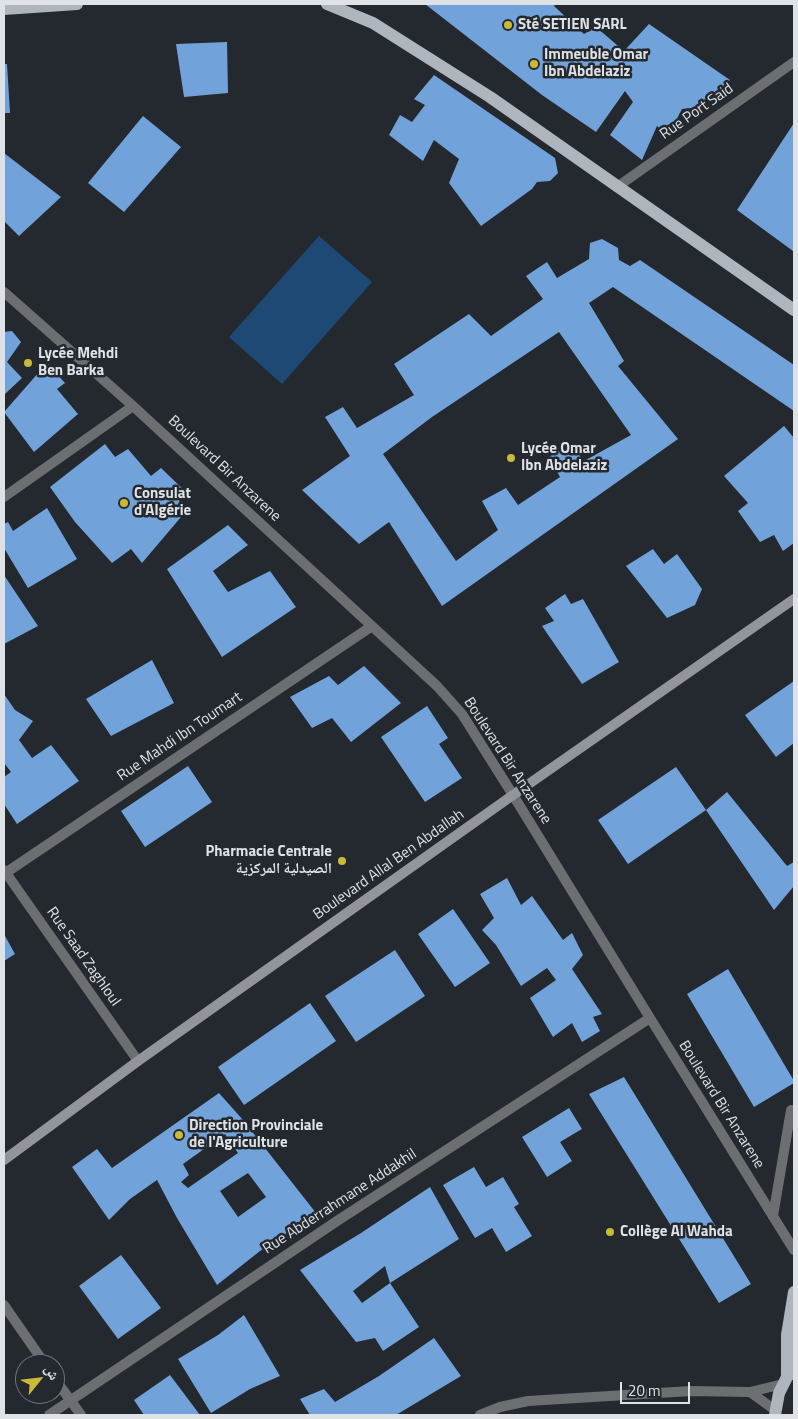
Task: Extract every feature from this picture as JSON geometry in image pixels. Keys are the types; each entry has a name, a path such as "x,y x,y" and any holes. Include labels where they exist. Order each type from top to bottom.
{"main road":[{"path":"4,9 77,4"},
{"path":"327,4 373,23 490,97 794,310"},
{"name":"Boulevard Allal Ben Abdallah","path":"4,1160 138,1061 794,599"},
{"path":"775,1413 788,1377 787,1335 794,1292"}],"street":[{"name":"Rue Port Said","path":"617,187 794,62"},
{"name":"Boulevard Bir Anzarene","path":"4,292 133,406 437,686 452,703 469,725 514,795 794,1250"},
{"path":"4,497 133,406"},
{"name":"Rue Mahdi Ibn Toumart","path":"4,872 372,626"},
{"name":"Rue Saad Zaghloul","path":"4,872 138,1061"},
{"name":"Rue Abderrahmane Addakhil","path":"49,1415 337,1221 650,1018"},
{"path":"773,1216 791,1110"},
{"path":"4,1305 38,1354"},
{"path":"480,1415 500,1407 528,1401 691,1391 750,1392 788,1377"},
{"path":"750,1392 775,1413"},
{"path":"65,1393 81,1415"}],"shaded area":[{"path":"319,236 372,282 282,384 229,337"}],"building":[{"path":"425,4 555,4 554,6 584,34 596,27 624,51 649,24 730,80 699,107 682,109 668,136 657,126 642,160 610,135 633,102 625,91 596,132 542,95"},
{"path":"227,42 228,93 184,97 176,44"},
{"path":"4,64 7,64 10,113 4,113"},
{"path":"434,75 555,158 558,173 550,181 537,182 532,189 481,226 449,183 459,159 434,140 423,161 389,135 400,115 412,122 425,105 414,99"},
{"path":"143,116 181,147 124,212 88,183"},
{"path":"794,123 794,250 793,251 737,210"},
{"path":"4,153 61,197 19,236 4,221"},
{"path":"602,239 618,248 619,260 630,266 640,260 794,365 794,411 613,287 589,303 624,361 618,366 678,439 442,606 389,522 359,544 302,490 350,456 325,417 343,407 357,428 414,395 394,364 469,314 491,336 543,299 526,276 547,262 557,278 589,259 590,243","holes":["559,332 631,435 584,461 571,443 549,457 560,477 518,505 506,488 482,501 498,530 456,561 383,454 432,417"]},
{"path":"12,331 21,342 7,362 22,378 5,394 4,332"},
{"path":"47,363 65,383 57,389 78,414 34,452 4,412"},
{"path":"784,426 794,438 794,543 783,551 774,535 760,542 738,511 748,503 724,476"},
{"path":"105,444 115,457 128,449 151,476 161,468 186,492 179,501 187,510 142,563 131,549 112,563 75,522 50,487"},
{"path":"47,508 77,559 28,588 4,548 4,524 8,522 13,531"},
{"path":"228,525 248,545 213,571 228,592 270,571 296,607 222,657 167,569"},
{"path":"653,549 664,564 677,554 702,589 695,605 667,618 626,566"},
{"path":"4,575 38,626 4,644"},
{"path":"565,594 571,604 583,599 619,662 582,684 542,626 554,621 545,608"},
{"path":"152,660 174,703 111,736 86,699"},
{"path":"364,666 401,703 351,742 332,718 312,728 290,697 329,676 338,685"},
{"path":"794,681 794,743 776,757 745,715"},
{"path":"4,694 15,710 33,721 19,740 32,758 51,745 79,781 17,824 4,804 4,777 11,772 4,763"},
{"path":"427,706 448,738 439,744 462,778 425,802 381,737"},
{"path":"188,766 212,802 145,847 121,811"},
{"path":"676,767 706,810 628,864 598,820"},
{"path":"727,792 787,866 794,862 794,886 774,910 706,810"},
{"path":"507,878 521,905 532,896 563,940 572,933 583,955 572,969 602,1014 593,1017 600,1031 582,1042 572,1023 553,1037 530,998 556,980 547,968 521,986 496,945 482,930 494,918 480,894"},
{"path":"453,909 490,963 455,987 418,934"},
{"path":"4,934 15,954 4,961"},
{"path":"395,950 425,996 356,1042 325,996"},
{"path":"728,969 794,1081 794,1083 754,1107 687,994"},
{"path":"310,1003 336,1041 244,1105 218,1067"},
{"path":"624,1077 751,1284 719,1303 589,1094"},
{"path":"219,1093 243,1120 316,1213 260,1251 217,1285 157,1180 130,1199 109,1220 72,1167 97,1149 112,1168","holes":["225,1134 238,1153 188,1188 181,1182 189,1175 183,1164","248,1173 266,1197 238,1217 220,1191"]},
{"path":"569,1108 582,1129 560,1142 572,1161 547,1177 522,1137"},
{"path":"474,1167 486,1187 503,1177 519,1204 514,1207 532,1236 506,1252 492,1228 475,1238 443,1185"},
{"path":"430,1187 459,1239 390,1283 419,1327 383,1351 375,1338 356,1342 300,1270 361,1233","holes":["385,1266 390,1283 362,1303 353,1291"]},
{"path":"121,1255 161,1308 118,1339 79,1286"},
{"path":"244,1315 280,1376 250,1389 211,1413 178,1359 218,1335"},
{"path":"434,1338 461,1376 396,1415 310,1415 300,1399 324,1389 335,1402 379,1376"},
{"path":"170,1375 200,1415 144,1415 134,1400"}],"place":[{"name":"Sté SETIEN SARL","path":"508,25"},
{"name":"Immeuble Omar Ibn Abdelaziz","path":"534,64"},
{"name":"Lycée Mehdi Ben Barka","path":"28,363"},
{"name":"Lycée Omar Ibn Abdelaziz","path":"511,458"},
{"name":"Consulat d'Algérie","path":"124,503"},
{"name":"Pharmacie Centrale الصيدلية المركزية","path":"342,861"},
{"name":"Direction Provinciale de l'Agriculture","path":"179,1135"},
{"name":"Collège Al Wahda","path":"610,1232"}]}
